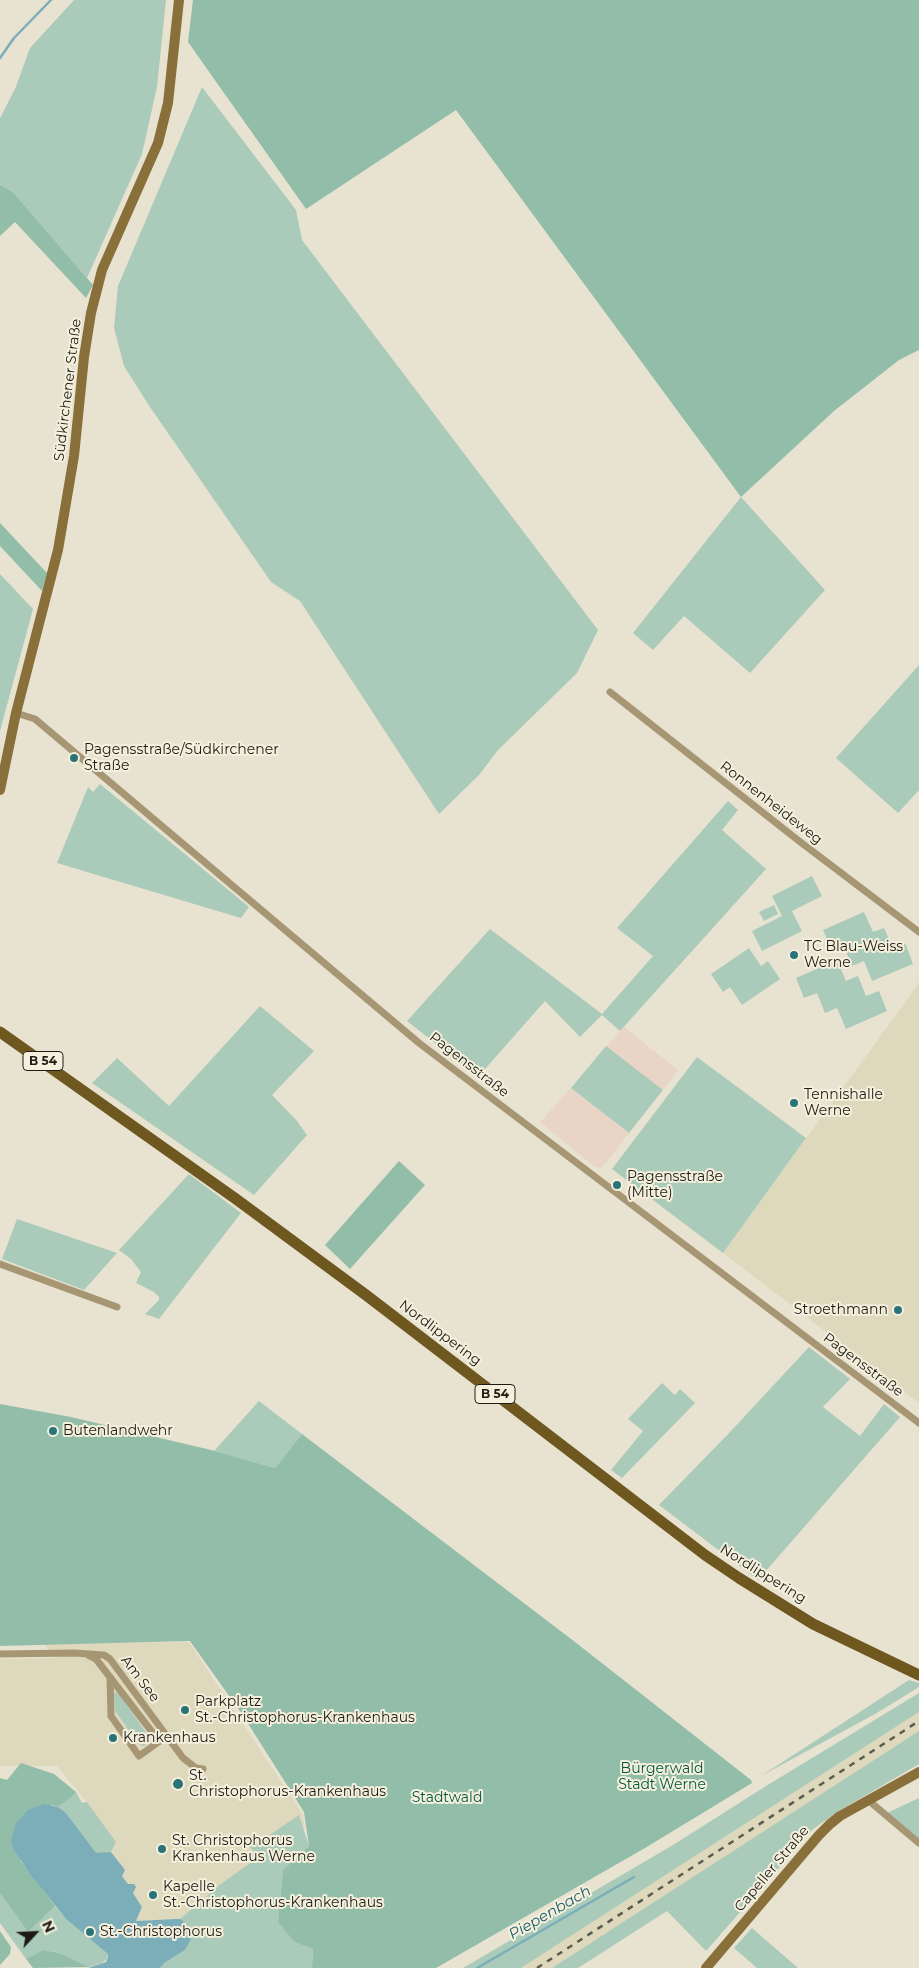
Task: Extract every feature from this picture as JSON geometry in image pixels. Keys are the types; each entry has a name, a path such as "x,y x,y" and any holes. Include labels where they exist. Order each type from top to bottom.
{"main road":[{"name":"Nordlippering","path":"0,1032 236,1199 358,1289 705,1555 813,1624 919,1675"}],"street":[{"name":"Südkirchener Straße","path":"0,790 16,713 58,550 74,456 84,356 91,313 102,270 158,143 168,96 179,0"},
{"name":"Ronnenheideweg","path":"610,692 799,841 919,932"},
{"name":"Pagensstraße","path":"16,713 35,720 419,1043 919,1424"},
{"path":"0,1264 117,1307"},
{"name":"Am See","path":"0,1654 83,1653 104,1655 110,1659 189,1764 202,1769"},
{"name":"Am See","path":"83,1653 96,1660 159,1741"},
{"name":"Am See","path":"110,1677 111,1716 139,1756 167,1736"},
{"name":"Capeller Straße","path":"706,1968 824,1830 840,1816 919,1772"},
{"path":"868,1800 919,1843"}],"shaded area":[{"path":"919,983 919,1403 723,1253"},
{"path":"624,1027 678,1070 663,1090 606,1047"},
{"path":"571,1088 629,1133 602,1168 595,1167 540,1122"},
{"name":"St. Christophorus-Krankenhaus","path":"189,1642 302,1813 305,1826 180,1919 136,1921 142,1907 122,1875 124,1870 111,1852 116,1842 87,1802 57,1766 0,1766 0,1659 54,1658 45,1644"},
{"path":"919,1712 919,1731 799,1810 552,1968 521,1968"}],"green space":[{"path":"74,0 166,0 157,87 142,154 87,278 13,192 0,185 0,118 15,89 30,48"},
{"path":"193,0 919,0 919,350 899,360 834,411 741,497 456,110 306,209 188,42"},
{"path":"202,87 296,210 302,240 598,630 577,673 498,750 479,775 439,814 300,601 271,582 150,407 124,366 114,328 118,286"},
{"path":"0,185 13,192 93,285 86,298 15,222 0,236"},
{"path":"741,497 825,590 750,673 684,616 653,650 633,633"},
{"path":"0,523 47,573 42,591 0,546"},
{"path":"0,574 33,609 0,731"},
{"path":"919,665 919,790 898,813 836,758"},
{"path":"100,784 249,907 241,918 57,863 88,787 93,792"},
{"path":"728,801 738,810 722,830 766,869 620,1031 602,1015 580,1037 545,1001 478,1077 407,1021 490,929 602,1014 653,956 617,928"},
{"path":"812,876 822,896 792,911 802,931 762,951 752,931 782,916 772,896"},
{"path":"774,905 778,914 764,921 759,912"},
{"path":"864,912 873,932 884,928 893,948 905,943 913,964 872,981 864,961 852,966 843,945 832,950 823,930"},
{"path":"749,948 761,966 768,961 780,979 742,1005 730,987 723,992 711,974"},
{"path":"837,960 846,981 858,976 866,996 879,991 887,1011 846,1029 837,1008 825,1013 817,993 804,998 796,978"},
{"path":"260,1006 314,1051 272,1095 297,1121 307,1135 254,1195 92,1083 117,1058 169,1106"},
{"path":"606,1046 663,1090 629,1133 571,1088"},
{"path":"697,1057 806,1138 723,1253 612,1169"},
{"path":"399,1161 425,1185 350,1269 325,1245"},
{"path":"189,1174 241,1213 159,1319 145,1314 159,1300 159,1297 154,1292 136,1283 141,1272 131,1259 119,1250"},
{"path":"17,1219 117,1253 84,1290 2,1259"},
{"path":"809,1347 850,1379 823,1407 860,1436 884,1404 900,1417 758,1580 659,1505"},
{"path":"662,1383 675,1395 680,1389 695,1403 622,1478 611,1470 643,1431 628,1419"},
{"path":"259,1401 302,1434 275,1468 214,1451"},
{"name":"Stadtwald","path":"0,1404 71,1417 211,1450 275,1468 302,1434 575,1642 751,1780 752,1783 645,1848 436,1968 312,1968 313,1949 294,1942 278,1922 283,1870 309,1846 304,1812 242,1714 190,1641 0,1646"},
{"path":"909,1680 919,1683 919,1687 875,1714 761,1776"},
{"path":"115,1692 119,1694 149,1737 144,1746 139,1744 115,1711"},
{"path":"919,1693 919,1712 521,1968 463,1968 673,1845"},
{"path":"919,1731 919,1764 837,1812 812,1830 706,1951 667,1911 578,1968 552,1968"},
{"path":"21,1763 54,1774 76,1792 58,1807 52,1805 20,1860 55,1906 28,1932 0,1893 0,1778 7,1780"},
{"path":"76,1792 82,1803 87,1802 116,1842 111,1852 96,1854 66,1813 58,1807"},
{"path":"919,1798 919,1840 887,1813"},
{"path":"299,1815 309,1846 283,1870 278,1922 294,1942 313,1949 312,1968 160,1968 163,1963 185,1950 189,1929 180,1919 221,1884 253,1861 249,1855 254,1852 249,1845 252,1843 255,1845"},
{"path":"0,1893 28,1932 55,1906 66,1919 108,1954 107,1959 102,1963 89,1967 60,1953 43,1950 26,1959 0,1923"},
{"path":"752,1928 798,1968 757,1968 734,1948"},
{"path":"0,1931 11,1947 10,1954 0,1965"},
{"path":"43,1950 60,1953 89,1967 33,1968 26,1959"}],"water":[{"path":"44,1804 58,1807 66,1813 96,1853 111,1852 125,1870 122,1876 128,1884 134,1884 136,1887 133,1893 142,1907 136,1921 180,1919 183,1921 191,1934 191,1939 185,1950 164,1963 160,1968 88,1968 106,1962 108,1954 66,1919 30,1874 14,1850 11,1841 16,1823 28,1810"}],"waterway":[{"path":"0,58 14,38 51,0"},
{"name":"Piepenbach","path":"477,1968 634,1877"}],"railway":[{"path":"537,1968 919,1721"}],"place":[{"name":"Pagensstraße/Südkirchener Straße","path":"74,758"},
{"name":"TC Blau-Weiss Werne","path":"794,955"},
{"name":"Tennishalle Werne","path":"794,1103"},
{"name":"Pagensstraße (Mitte)","path":"617,1185"},
{"name":"Stroethmann","path":"898,1310"},
{"name":"Butenlandwehr","path":"53,1431"},
{"name":"Parkplatz St.-Christophorus-Krankenhaus","path":"185,1710"},
{"name":"Krankenhaus","path":"113,1738"},
{"name":"St. Christophorus-Krankenhaus","path":"178,1784"},
{"name":"St. Christophorus Krankenhaus Werne","path":"162,1849"},
{"name":"Kapelle St.-Christophorus-Krankenhaus","path":"153,1895"},
{"name":"St.-Christophorus","path":"90,1932"}],"park label":[{"name":"Bürgerwald Stadt Werne","path":"662,1778"}]}
